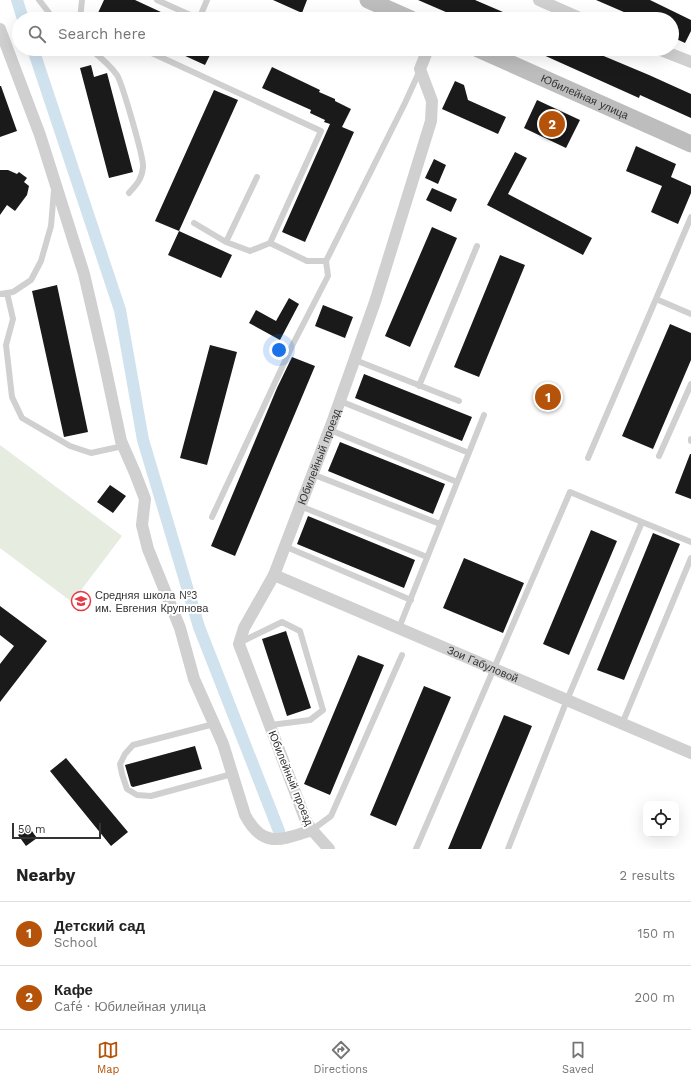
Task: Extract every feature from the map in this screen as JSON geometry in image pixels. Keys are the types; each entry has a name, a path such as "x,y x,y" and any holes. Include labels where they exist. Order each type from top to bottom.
{"main road":[{"path":"379,2 398,12"},
{"name":"Юбилейная улица","path":"494,56 691,144"}],"street":[{"path":"539,0 566,12"},
{"path":"0,29 40,135 84,274 121,441 145,499 142,525 148,549 180,628 194,679 223,744 245,816 257,833 264,838 273,840 282,840 312,830"},
{"path":"420,69 425,56"},
{"path":"676,56 691,62"},
{"name":"Юбилейный проезд","path":"329,849 306,821 239,644 244,628 274,575 330,430 375,302 431,120 432,101 420,69"},
{"name":"Зои Габуловой","path":"274,575 691,753"}],"lane":[{"path":"39,0 48,12"},
{"path":"81,12 82,0"},
{"path":"157,0 184,12"},
{"path":"202,12 207,0"},
{"path":"99,56 118,76 128,106 143,165 140,181 129,193"},
{"path":"158,56 320,131 270,243 250,251 226,242 194,223"},
{"path":"212,517 292,346 328,276 326,261 405,103 420,69"},
{"path":"226,242 257,177"},
{"path":"0,294 13,292 31,280 41,261 51,226 55,181"},
{"path":"588,458 691,217"},
{"path":"270,243 307,261 326,261"},
{"path":"419,386 477,246"},
{"path":"7,293 13,319 6,345 12,396 22,418 70,446 91,453 123,446"},
{"path":"656,299 691,314"},
{"path":"355,360 459,402"},
{"path":"659,456 691,384"},
{"path":"340,401 469,453"},
{"path":"399,628 484,415"},
{"path":"330,430 457,482"},
{"path":"312,474 440,524"},
{"path":"416,849 570,492 691,542"},
{"path":"300,506 427,558"},
{"path":"508,849 567,700 642,522"},
{"path":"284,546 411,600"},
{"path":"622,724 691,558"},
{"path":"239,644 282,622 300,631 323,710 310,720 270,725"},
{"path":"312,830 331,816 402,655"},
{"path":"214,724 133,746 125,754 120,764 124,781 127,789 137,795 151,796 232,774"}],"shaded area":[{"path":"0,445 122,536 72,602 0,548"}],"building":[{"path":"104,0 135,0 161,12 98,12"},
{"path":"273,0 307,0 302,12"},
{"path":"418,0 475,0 503,12 446,12"},
{"path":"596,0 650,0 675,12 624,12"},
{"path":"679,14 691,20 691,31 685,43 679,40"},
{"path":"185,56 210,56 205,65"},
{"path":"546,56 604,56 649,75 691,94 691,118 640,95 639,98"},
{"path":"91,65 94,77 107,73 133,172 109,178 80,68"},
{"path":"272,67 320,90 319,92 335,99 335,101 351,109 342,127 354,132 305,242 282,232 330,124 310,113 311,110 262,88"},
{"path":"455,81 464,85 468,100 506,117 498,134 442,109"},
{"path":"0,86 17,131 0,137"},
{"path":"214,90 238,100 179,231 155,221"},
{"path":"537,100 580,120 566,148 524,128"},
{"path":"636,146 676,164 671,177 691,186 691,193 678,224 651,212 662,186 626,171"},
{"path":"515,152 527,158 508,194 592,238 583,255 487,205"},
{"path":"434,159 446,165 438,184 425,178"},
{"path":"0,170 8,170 17,174 19,172 27,178 24,182 29,186 27,195 15,211 7,205 0,215"},
{"path":"432,188 457,199 451,212 426,200"},
{"path":"432,227 457,238 410,347 385,336"},
{"path":"179,231 232,255 221,278 168,255"},
{"path":"500,255 525,265 479,377 454,367"},
{"path":"57,285 88,432 64,437 32,291"},
{"path":"289,298 299,304 280,340 249,323 256,310 276,321"},
{"path":"323,305 353,317 345,338 315,326"},
{"path":"670,324 691,333 691,360 653,449 622,436"},
{"path":"210,345 237,352 207,465 180,458"},
{"path":"292,357 315,366 235,556 211,546 277,388"},
{"path":"364,374 472,417 462,441 355,398"},
{"path":"340,442 445,484 433,514 328,471"},
{"path":"691,454 691,499 675,493"},
{"path":"110,485 126,496 113,513 97,502"},
{"path":"308,516 415,560 404,588 297,544"},
{"path":"591,530 617,541 569,655 543,644"},
{"path":"653,533 680,544 624,680 597,670"},
{"path":"464,558 524,583 503,633 443,608"},
{"path":"0,606 47,641 0,702 0,664 14,646 0,635"},
{"path":"286,631 311,708 287,716 262,639"},
{"path":"358,655 384,665 330,795 304,784"},
{"path":"424,686 451,697 396,826 370,815"},
{"path":"504,715 532,726 481,849 448,849"},
{"path":"195,746 202,769 133,787 131,786 125,765"},
{"path":"66,758 128,832 111,846 50,771"},
{"path":"29,827 37,838 26,846 18,835"}],"waterway":[{"path":"17,0 21,12"},
{"path":"35,56 120,310 143,440 199,627 279,831"}],"place":[{"name":"Кафе","path":"552,124"},
{"name":"Детский сад","path":"548,397"},
{"name":"Средняя школа №3 им. Евгения Крупнова","path":"81,601"}]}
